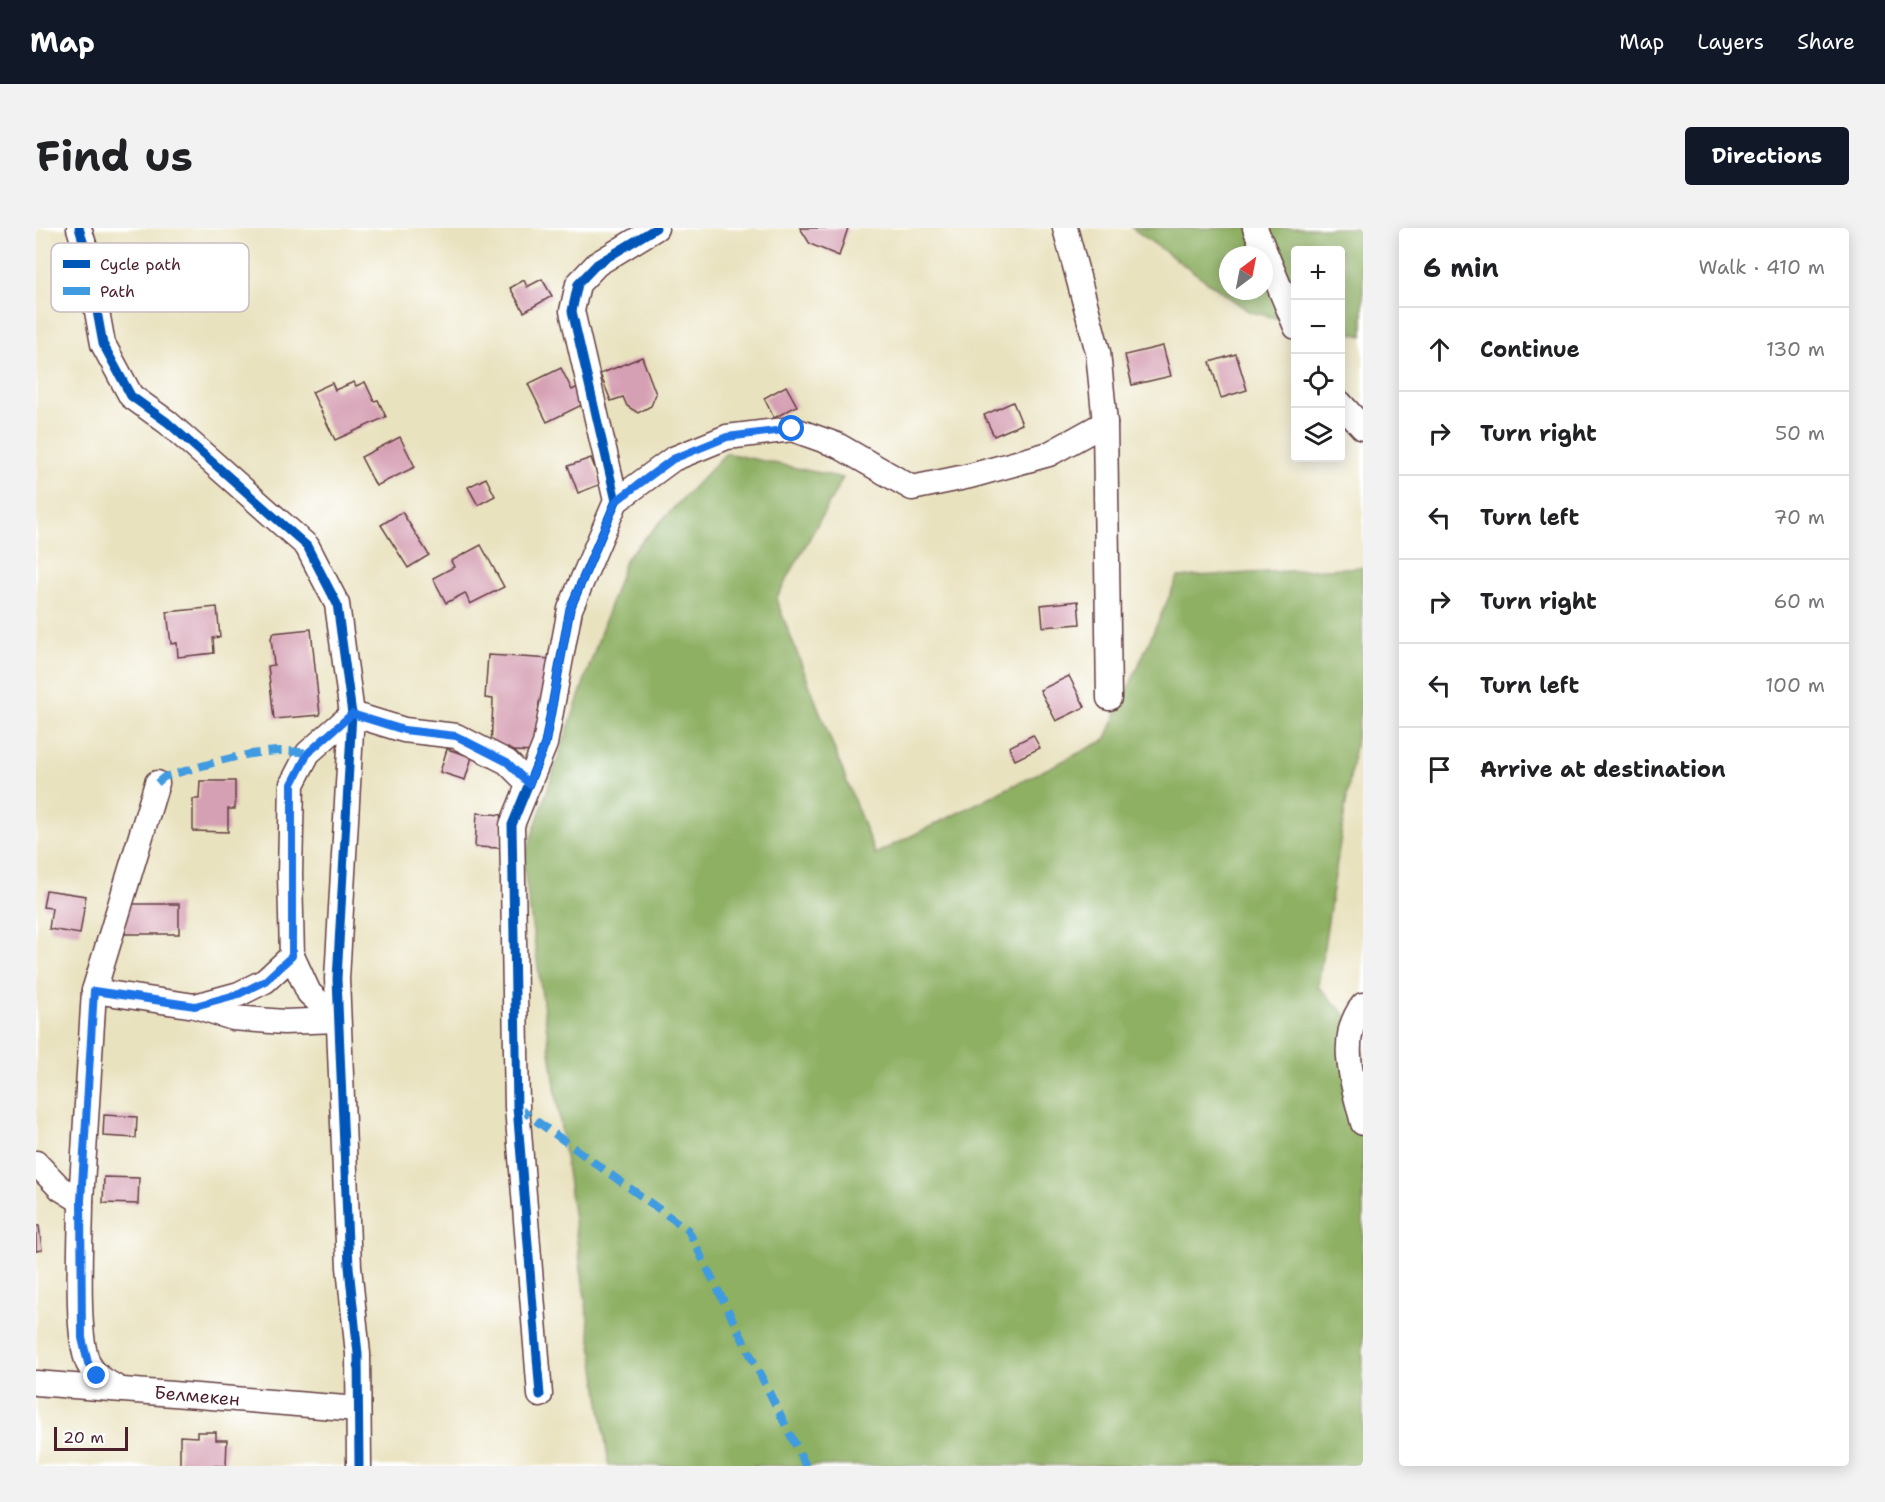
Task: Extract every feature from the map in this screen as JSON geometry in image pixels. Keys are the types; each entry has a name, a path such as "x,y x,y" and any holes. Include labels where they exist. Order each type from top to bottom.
{"street":[{"path":"79,228 84,243"},
{"path":"616,501 572,311 578,284 597,264 656,228"},
{"path":"1065,228 1098,352 1105,423 1109,698"},
{"path":"1255,228 1291,315"},
{"path":"97,312 103,344 130,396 167,422 307,546 337,604 352,714 337,979 349,1267 358,1354 359,1466"},
{"path":"1345,408 1363,428"},
{"path":"540,1395 517,1107 512,825 545,744 570,609 616,501 673,459 727,437 792,429 837,445 912,488 970,476 1049,454 1105,423"},
{"path":"352,714 404,730 456,736 507,762 529,784"},
{"path":"338,1020 309,993 292,956 292,784 308,753 352,714"},
{"path":"119,1389 97,1376 88,1363 82,1338 81,1201 94,991 157,783"},
{"path":"195,1006 239,994 265,981 292,956"},
{"path":"94,991 195,1006 234,1018 284,1022 338,1020"},
{"path":"1363,1005 1356,1014 1348,1037 1352,1079 1363,1123"},
{"path":"36,1163 60,1188 81,1201"},
{"name":"Белмекен","path":"36,1383 358,1409"}],"green space":[{"path":"1132,228 1363,228 1363,336 1345,332 1345,246 1291,246 1291,321 1250,312 1233,300 1273,300 1273,246 1219,246 1219,290"},
{"path":"726,453 843,478 776,599 875,854 1105,740 1178,577 1362,567 1363,693 1318,986 1363,1033 1363,1465 609,1466 523,862 626,558"}],"building":[{"path":"800,228 848,228 839,256 810,244"},
{"path":"542,279 552,296 524,312 510,288 524,280 527,287"},
{"path":"1163,346 1171,376 1132,385 1125,355"},
{"path":"1236,354 1247,390 1221,398 1210,362"},
{"path":"642,357 656,394 651,406 638,413 627,406 623,397 611,401 600,374"},
{"path":"561,368 572,390 580,386 588,402 547,422 528,384"},
{"path":"354,382 356,386 365,382 374,401 378,400 386,417 335,440 312,392 332,383 335,390"},
{"path":"786,386 797,406 774,418 764,398"},
{"path":"1013,402 1022,424 994,436 984,415"},
{"path":"400,437 415,467 376,486 361,457"},
{"path":"591,458 601,484 578,493 568,466"},
{"path":"486,478 495,496 478,505 468,487"},
{"path":"402,512 429,555 408,568 381,525"},
{"path":"481,545 504,587 470,604 465,593 446,603 433,578 454,567 451,561"},
{"path":"1078,601 1080,624 1043,627 1041,605"},
{"path":"217,607 220,637 213,638 214,653 178,657 177,643 171,644 167,612"},
{"path":"311,629 320,715 274,719 268,666 274,665 271,638 273,633"},
{"path":"488,655 552,659 548,703 539,702 537,752 491,750 493,699 485,698"},
{"path":"1069,676 1085,707 1056,721 1040,690"},
{"path":"1033,735 1040,748 1015,760 1009,747"},
{"path":"447,749 472,757 465,780 440,772"},
{"path":"200,781 235,781 235,809 228,809 228,832 193,831 193,799 199,799"},
{"path":"477,813 502,815 500,848 475,847"},
{"path":"46,890 86,896 80,934 49,929 52,908 43,907"},
{"path":"125,904 179,904 179,934 125,934"},
{"path":"104,1115 137,1117 136,1138 103,1136"},
{"path":"104,1177 139,1178 138,1204 103,1203"},
{"path":"36,1226 39,1226 42,1250 36,1251"},
{"path":"197,1432 216,1432 216,1440 227,1440 226,1466 180,1466 180,1436 197,1437"}],"marked path":[{"path":"157,783 164,777 235,757 271,752 308,753"},
{"path":"517,1107 688,1230 806,1466"}],"cycle path":[{"path":"79,228 84,243"},
{"path":"540,1395 517,1107 512,825 545,744 570,609 616,501 572,311 578,284 597,264 656,228"},
{"path":"97,312 103,344 131,396 167,422 307,546 337,604 352,714 337,979 349,1267 358,1354 359,1466"}],"route":[{"path":"97,1376 88,1363 82,1338 81,1201 94,991 195,1006 239,994 265,981 292,956 290,874 292,784 308,753 329,737 352,714 404,730 456,736 507,762 529,784 545,744 570,609 616,501 673,459 727,437 792,429"}]}
